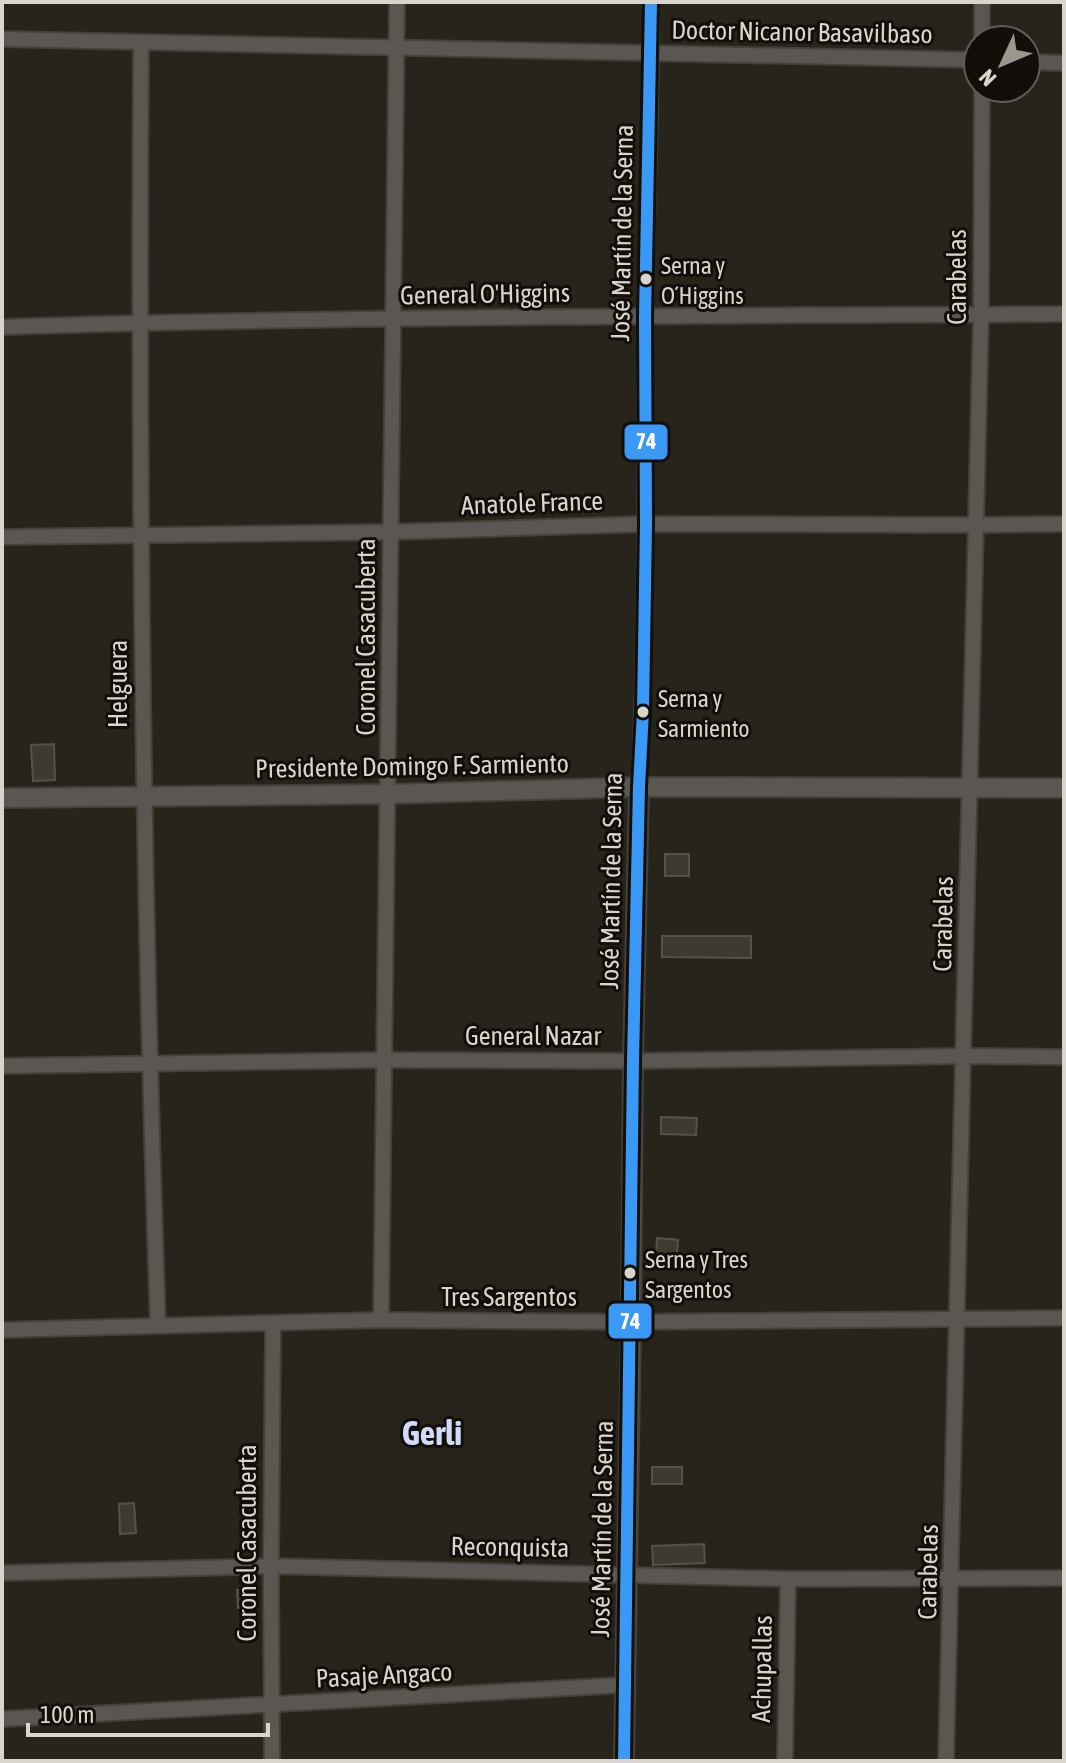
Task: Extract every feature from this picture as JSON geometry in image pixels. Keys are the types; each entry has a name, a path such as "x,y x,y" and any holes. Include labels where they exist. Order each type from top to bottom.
{"street":[{"name":"Coronel Casacuberta","path":"381,1320 397,2"},
{"name":"José Martín de la Serna","path":"624,1761 633,1061 646,524 645,317 651,2"},
{"path":"982,2 982,24"},
{"name":"Doctor Nicanor Basavilbaso","path":"2,39 962,60"},
{"name":"Helguera","path":"141,42 139,322 143,798 148,1064 158,1325"},
{"path":"1042,62 1064,63"},
{"name":"Carabelas","path":"946,1761 965,1056 981,314 982,104"},
{"name":"General O'Higgins","path":"2,327 139,322 1064,314"},
{"name":"Anatole France","path":"2,537 391,532 646,524 1064,524"},
{"name":"Presidente Domingo F. Sarmiento","path":"2,798 389,794 639,787 1064,788"},
{"name":"General Nazar","path":"2,1066 385,1060 1064,1057"},
{"name":"Tres Sargentos","path":"2,1330 381,1320 631,1322 1064,1318"},
{"name":"Coronel Casacuberta","path":"272,1761 273,1325"},
{"name":"Reconquista","path":"2,1573 271,1566 788,1579 1064,1578"},
{"name":"Achupallas","path":"785,1761 788,1579"},
{"name":"Pasaje Angaco","path":"2,1719 624,1685"}],"building":[{"path":"54,744 55,780 33,781 31,745"},
{"path":"665,854 689,854 689,876 665,876"},
{"path":"662,936 751,936 751,958 662,957"},
{"path":"661,1117 697,1118 696,1135 661,1134"},
{"path":"657,1238 678,1240 677,1256 656,1254"},
{"path":"652,1467 682,1467 682,1484 652,1484"},
{"path":"134,1503 136,1533 120,1534 119,1504"},
{"path":"704,1544 705,1563 653,1565 652,1546"},
{"path":"255,1589 256,1607 238,1608 237,1590"}],"transit line":[{"name":"74","path":"624,1761 633,1061 646,524 645,317 651,2"}],"place":[{"name":"Serna y O´Higgins","path":"646,279"},
{"name":"Serna y Sarmiento","path":"643,712"},
{"name":"Serna y Tres Sargentos","path":"630,1273"}],"district":[{"name":"Gerli","path":"432,1432"}]}
